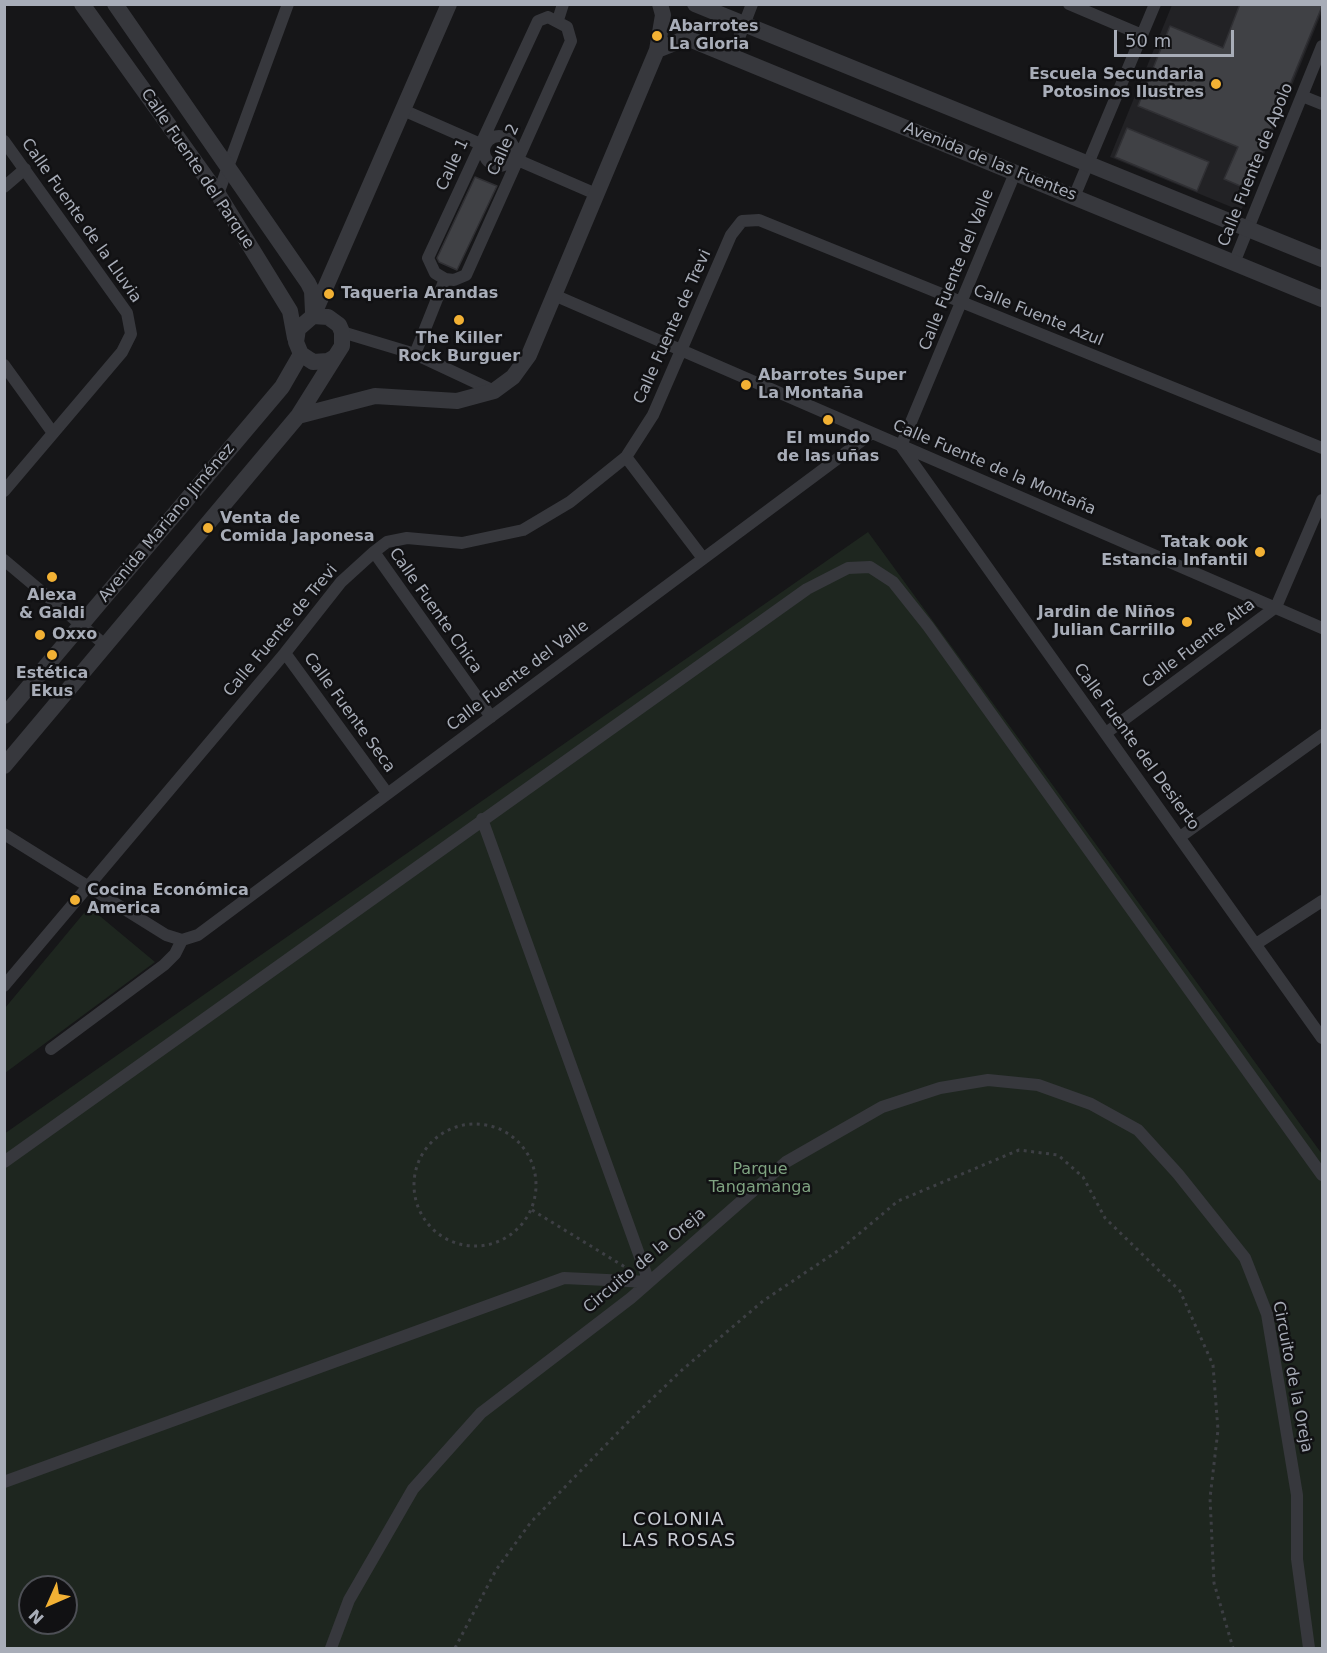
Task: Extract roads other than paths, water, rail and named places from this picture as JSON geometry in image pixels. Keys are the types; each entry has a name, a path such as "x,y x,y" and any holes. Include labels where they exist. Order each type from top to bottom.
{"street":[{"name":"Calle Fuente del Parque","path":"82,4 218,194 290,311 298,348"},
{"name":"Calle Fuente del Parque","path":"115,4 303,275 312,291 314,316"},
{"path":"218,194 288,4"},
{"name":"Avenida Mariano Jiménez","path":"4,716 282,387 298,348 302,323 314,316 449,4"},
{"path":"558,20 563,4"},
{"path":"298,416 375,396 457,401 494,391 513,377 528,355 554,296 657,50 663,15 660,4"},
{"path":"695,4 1323,259"},
{"path":"732,56 752,4"},
{"path":"1069,4 1142,35"},
{"path":"1074,197 1155,4"},
{"name":"Calle 1","path":"444,279 435,273 428,258 483,145 538,21 548,17 558,20"},
{"name":"Calle 2","path":"444,279 462,279 466,275 515,159 572,41 567,27 558,20"},
{"name":"Avenida de las Fuentes","path":"657,50 687,38 1323,299"},
{"name":"Calle Fuente de Apolo","path":"1234,263 1323,45"},
{"path":"1302,96 1323,104"},
{"path":"403,110 483,145"},
{"path":"483,145 495,136 505,137 512,144 515,159"},
{"name":"Calle Fuente de la Lluvia","path":"4,141 127,314 131,334 122,352 4,491"},
{"path":"483,145 485,156 491,164 506,165 515,159"},
{"path":"515,159 596,194"},
{"path":"4,187 25,169"},
{"name":"Calle Fuente del Valle","path":"901,446 963,304 1016,173"},
{"name":"Calle Fuente Azul","path":"742,221 759,220 1323,448"},
{"name":"Calle Fuente de Trevi","path":"4,986 285,653 341,582 374,552 387,542 407,538 462,543 523,530 570,502 626,457 653,415 683,351 731,235 742,221"},
{"path":"303,275 315,282 323,280 337,260"},
{"path":"415,354 444,279"},
{"name":"Calle Fuente de la Montaña","path":"554,296 1323,628"},
{"path":"314,316 328,317 339,326 342,332 415,354 494,391"},
{"name":"Avenida Mariano Jiménez","path":"4,766 298,416 342,346 342,332"},
{"path":"298,348 313,362 328,361 335,357"},
{"path":"4,365 52,433"},
{"name":"Calle Fuente del Valle","path":"51,1049 164,965 175,954 182,940 198,935 702,557 872,433"},
{"name":"Calle Fuente del Desierto","path":"901,446 1323,1038"},
{"path":"626,457 702,557"},
{"name":"Calle Fuente Alta","path":"1106,733 1276,607 1323,500"},
{"name":"Calle Fuente Chica","path":"374,552 491,717"},
{"path":"4,560 105,645"},
{"path":"4,1162 807,589 848,568 870,567 893,582 928,626 1323,1175"},
{"name":"Calle Fuente Seca","path":"285,653 387,792"},
{"path":"1180,837 1323,735"},
{"path":"4,1482 564,1278 649,1282 482,819"},
{"path":"4,834 90,885 166,935 182,940"},
{"path":"1256,944 1323,900"},
{"name":"Circuito de la Oreja","path":"332,1648 349,1600 413,1489 481,1413 649,1282 786,1162 882,1107 940,1088 988,1080 1038,1085 1091,1104 1138,1130 1178,1174 1245,1258 1267,1314 1297,1495 1297,1559 1309,1648"}],"place":[{"name":"Abarrotes La Gloria","path":"657,36"},
{"name":"Escuela Secundaria Potosinos Ilustres","path":"1216,84"},
{"name":"Taqueria Arandas","path":"329,294"},
{"name":"The Killer Rock Burguer","path":"459,320"},
{"name":"Abarrotes Super La Montaña","path":"746,385"},
{"name":"El mundo de las uñas","path":"828,420"},
{"name":"Venta de Comida Japonesa","path":"208,528"},
{"name":"Tatak ook Estancia Infantil","path":"1260,552"},
{"name":"Alexa & Galdi","path":"52,577"},
{"name":"Jardin de Niños Julian Carrillo","path":"1187,622"},
{"name":"Oxxo","path":"40,635"},
{"name":"Estética Ekus","path":"52,655"},
{"name":"Cocina Económica America","path":"75,900"}],"district":[{"name":"COLONIA LAS ROSAS","path":"679,1530"}],"park label":[{"name":"Parque Tangamanga","path":"760,1179"}]}
